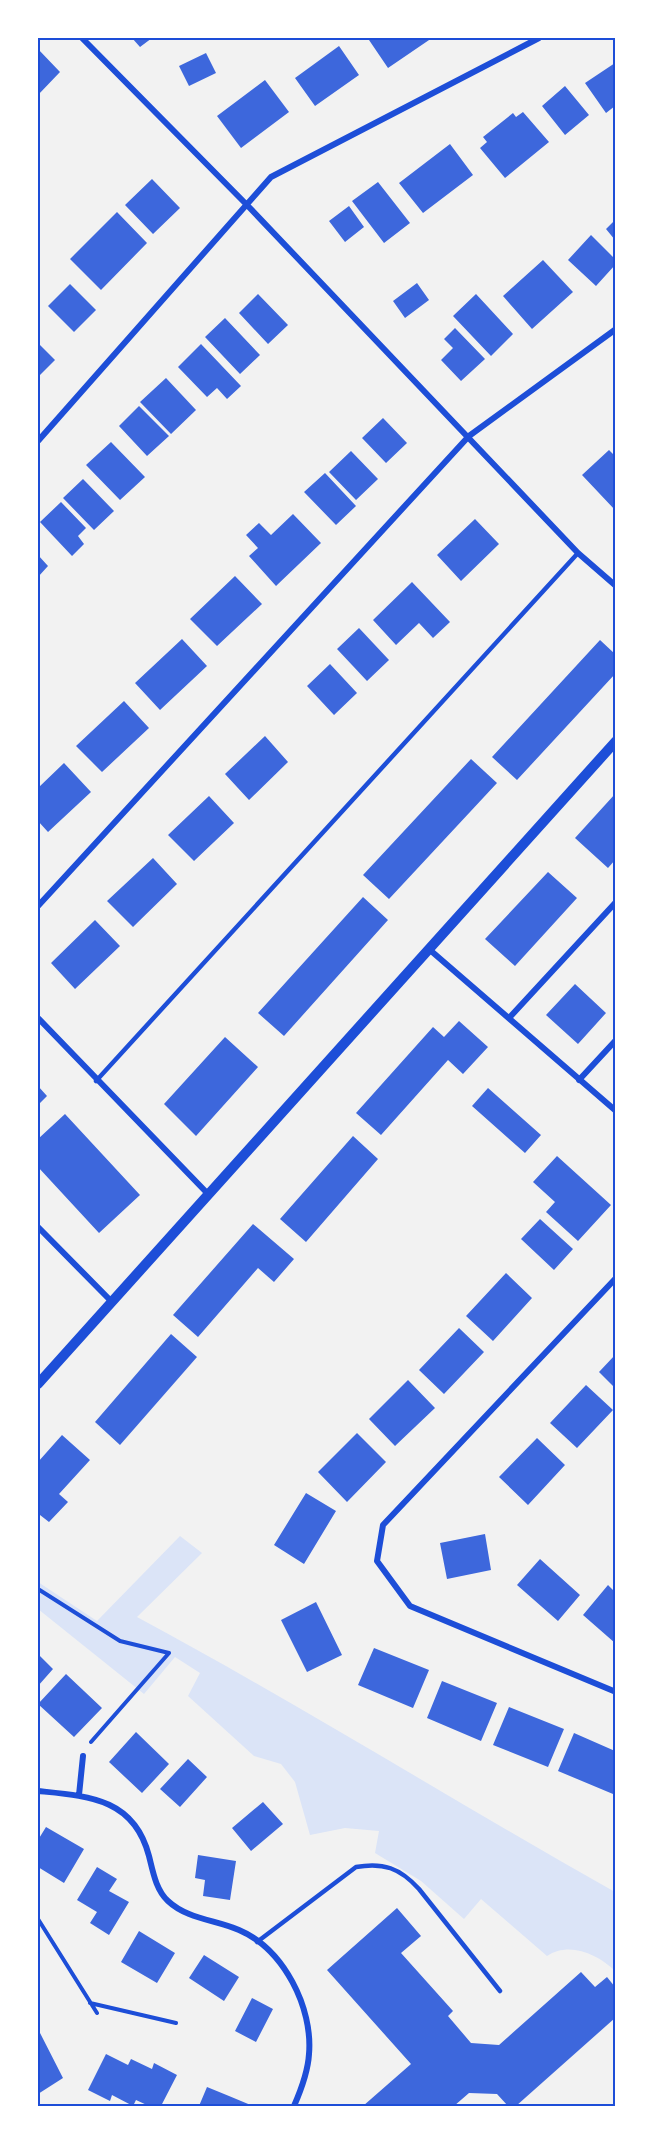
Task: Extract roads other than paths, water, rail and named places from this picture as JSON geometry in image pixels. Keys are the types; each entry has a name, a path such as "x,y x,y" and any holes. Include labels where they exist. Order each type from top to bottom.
{"street":[{"path":"82,38 247,205 469,436 578,554 615,586"},
{"path":"38,441 271,177 539,38"},
{"path":"38,906 469,436 615,329"},
{"path":"38,1384 430,950 561,799 615,741"},
{"path":"509,1018 615,902"},
{"path":"430,950 615,1110"},
{"path":"38,1018 96,1081 209,1195"},
{"path":"579,1080 615,1040"},
{"path":"38,1227 112,1302"},
{"path":"615,1278 383,1525 377,1561 410,1606 615,1692"},
{"path":"79,1795 83,1756"},
{"path":"38,1791 79,1795 112,1805 132,1820 145,1841 156,1884 167,1900 183,1912 241,1930 271,1952 293,1982 306,2017 309,2054 294,2106"}],"lane":[{"path":"96,1081 578,554"},
{"path":"258,1942 356,1867 374,1864 391,1866 407,1875 500,1991"}]}
